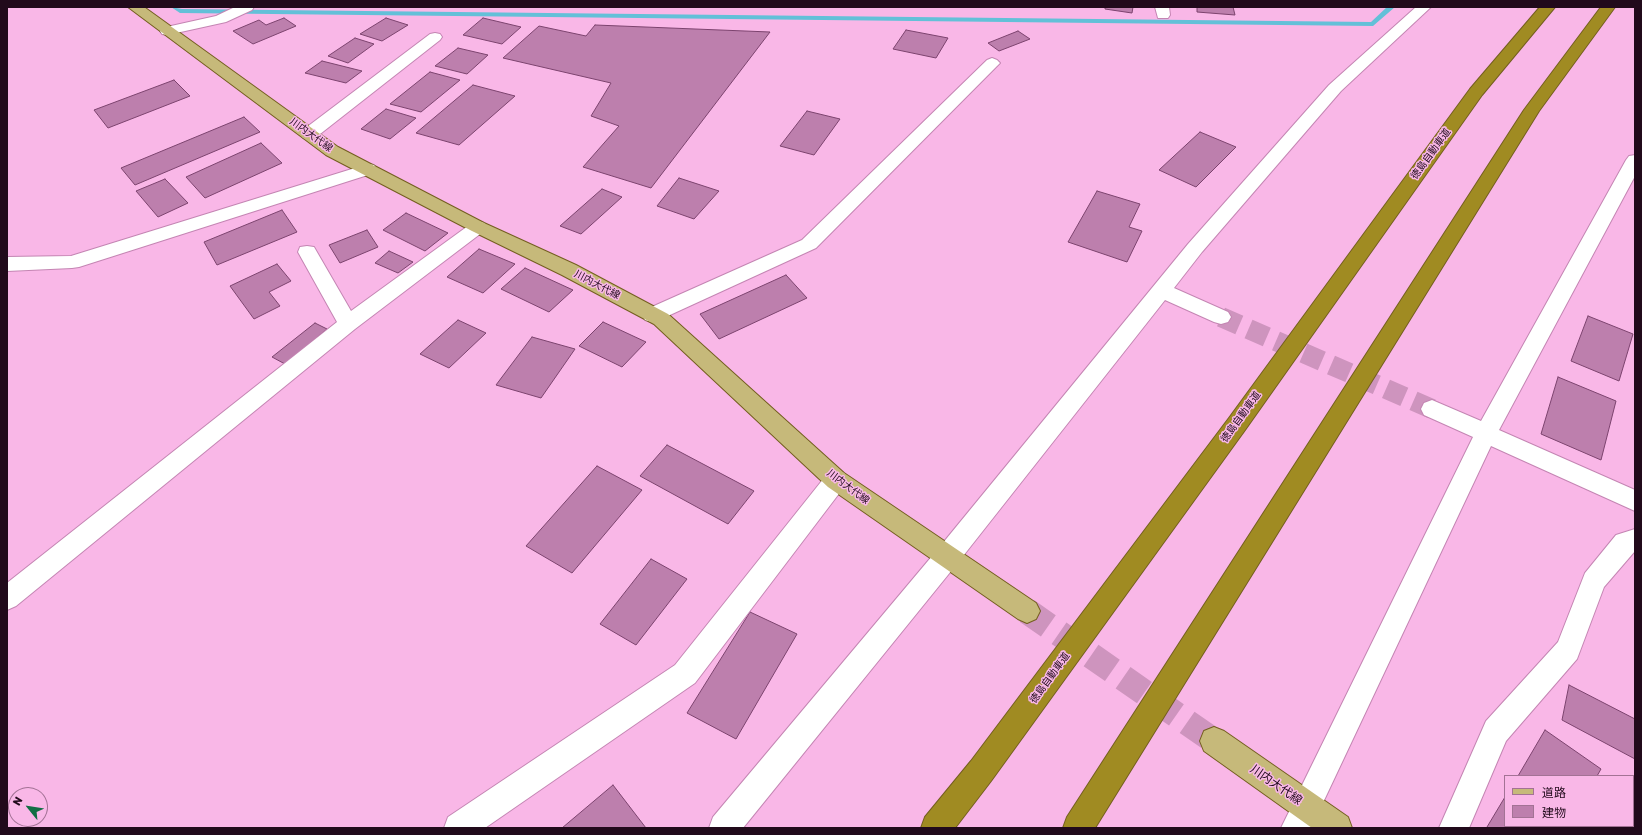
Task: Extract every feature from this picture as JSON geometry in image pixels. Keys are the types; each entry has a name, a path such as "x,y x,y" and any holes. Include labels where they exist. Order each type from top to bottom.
{"highway":[{"name":"徳島自動車道","path":"936,828 981,771 1227,437 1476,92 1548,7"},
{"path":"1078,828 1532,110 1608,7"}],"main road":[{"name":"川内大代線","path":"135,7 332,151 478,228 569,270 661,319 836,480 1027,611"},
{"name":"川内大代線","path":"1214,741 1301,818 1337,828"}],"street":[{"path":"167,31 221,19 247,7"},
{"path":"724,828 947,557 1195,248 1334,88 1424,7"},
{"path":"309,134 435,37"},
{"path":"652,315 809,244 992,63"},
{"path":"1301,818 1486,433 1635,160"},
{"path":"7,264 72,262 368,169"},
{"path":"7,598 348,324 478,228"},
{"path":"307,252 348,324"},
{"path":"1161,290 1221,317"},
{"path":"1432,409 1635,501"},
{"path":"459,828 686,674 836,480"},
{"path":"1454,828 1496,731 1568,650 1594,581 1625,543 1635,540"}],"building":[{"path":"1105,7 1133,7 1132,13 1105,9"},
{"path":"1197,7 1233,7 1235,15 1197,12"},
{"path":"284,18 296,26 253,44 233,31 259,20 266,25"},
{"path":"386,18 408,25 382,41 360,34"},
{"path":"483,18 521,27 502,44 463,35"},
{"path":"595,25 770,32 651,188 583,167 619,126 591,116 611,83 503,58 539,26 586,36"},
{"path":"906,30 948,38 936,58 893,49"},
{"path":"1018,31 1030,39 999,51 988,43"},
{"path":"355,38 374,44 348,63 328,56"},
{"path":"458,48 488,55 467,74 435,66"},
{"path":"322,61 362,71 346,83 305,73"},
{"path":"430,72 460,80 421,112 390,104"},
{"path":"174,80 190,96 108,128 94,110"},
{"path":"473,85 515,96 459,145 416,133"},
{"path":"386,109 416,118 390,139 361,129"},
{"path":"807,111 840,119 814,155 780,146"},
{"path":"244,117 260,132 135,185 121,168"},
{"path":"1200,132 1236,147 1196,187 1159,170"},
{"path":"261,143 282,163 205,198 186,177"},
{"path":"679,178 719,191 694,219 657,206"},
{"path":"165,179 188,203 158,217 136,191"},
{"path":"602,189 622,197 581,234 560,226"},
{"path":"1097,191 1140,204 1129,227 1142,231 1127,262 1068,242"},
{"path":"282,210 297,232 217,265 204,242"},
{"path":"406,213 448,233 425,251 383,230"},
{"path":"367,230 378,247 340,263 329,245"},
{"path":"479,249 515,264 483,293 447,277"},
{"path":"389,251 413,262 398,273 375,263"},
{"path":"277,264 291,281 269,292 280,306 254,319 230,286"},
{"path":"525,268 573,290 549,312 501,289"},
{"path":"786,275 807,298 719,339 700,314"},
{"path":"1588,316 1633,334 1619,381 1571,361"},
{"path":"458,320 486,333 449,368 420,354"},
{"path":"603,322 646,342 622,367 579,346"},
{"path":"315,323 327,329 285,364 272,357"},
{"path":"532,337 575,349 541,398 496,385"},
{"path":"1558,377 1616,401 1601,460 1541,434"},
{"path":"667,445 754,491 728,524 640,476"},
{"path":"597,466 642,490 572,573 526,546"},
{"path":"651,559 687,579 636,645 600,624"},
{"path":"750,612 797,634 736,739 687,713"},
{"path":"1569,685 1635,719 1635,759 1562,720"},
{"path":"1545,730 1601,769 1598,775 1519,775"},
{"path":"613,785 646,828 562,828"},
{"path":"1504,799 1504,827 1570,827 1489,828 1487,827"},
{"path":"1626,827 1628,828 1603,828"}],"waterway":[{"path":"175,7 180,11 1373,24 1391,7"}],"tunnel":[{"path":"1221,317 1432,409"},
{"path":"1027,611 1214,741"}]}
